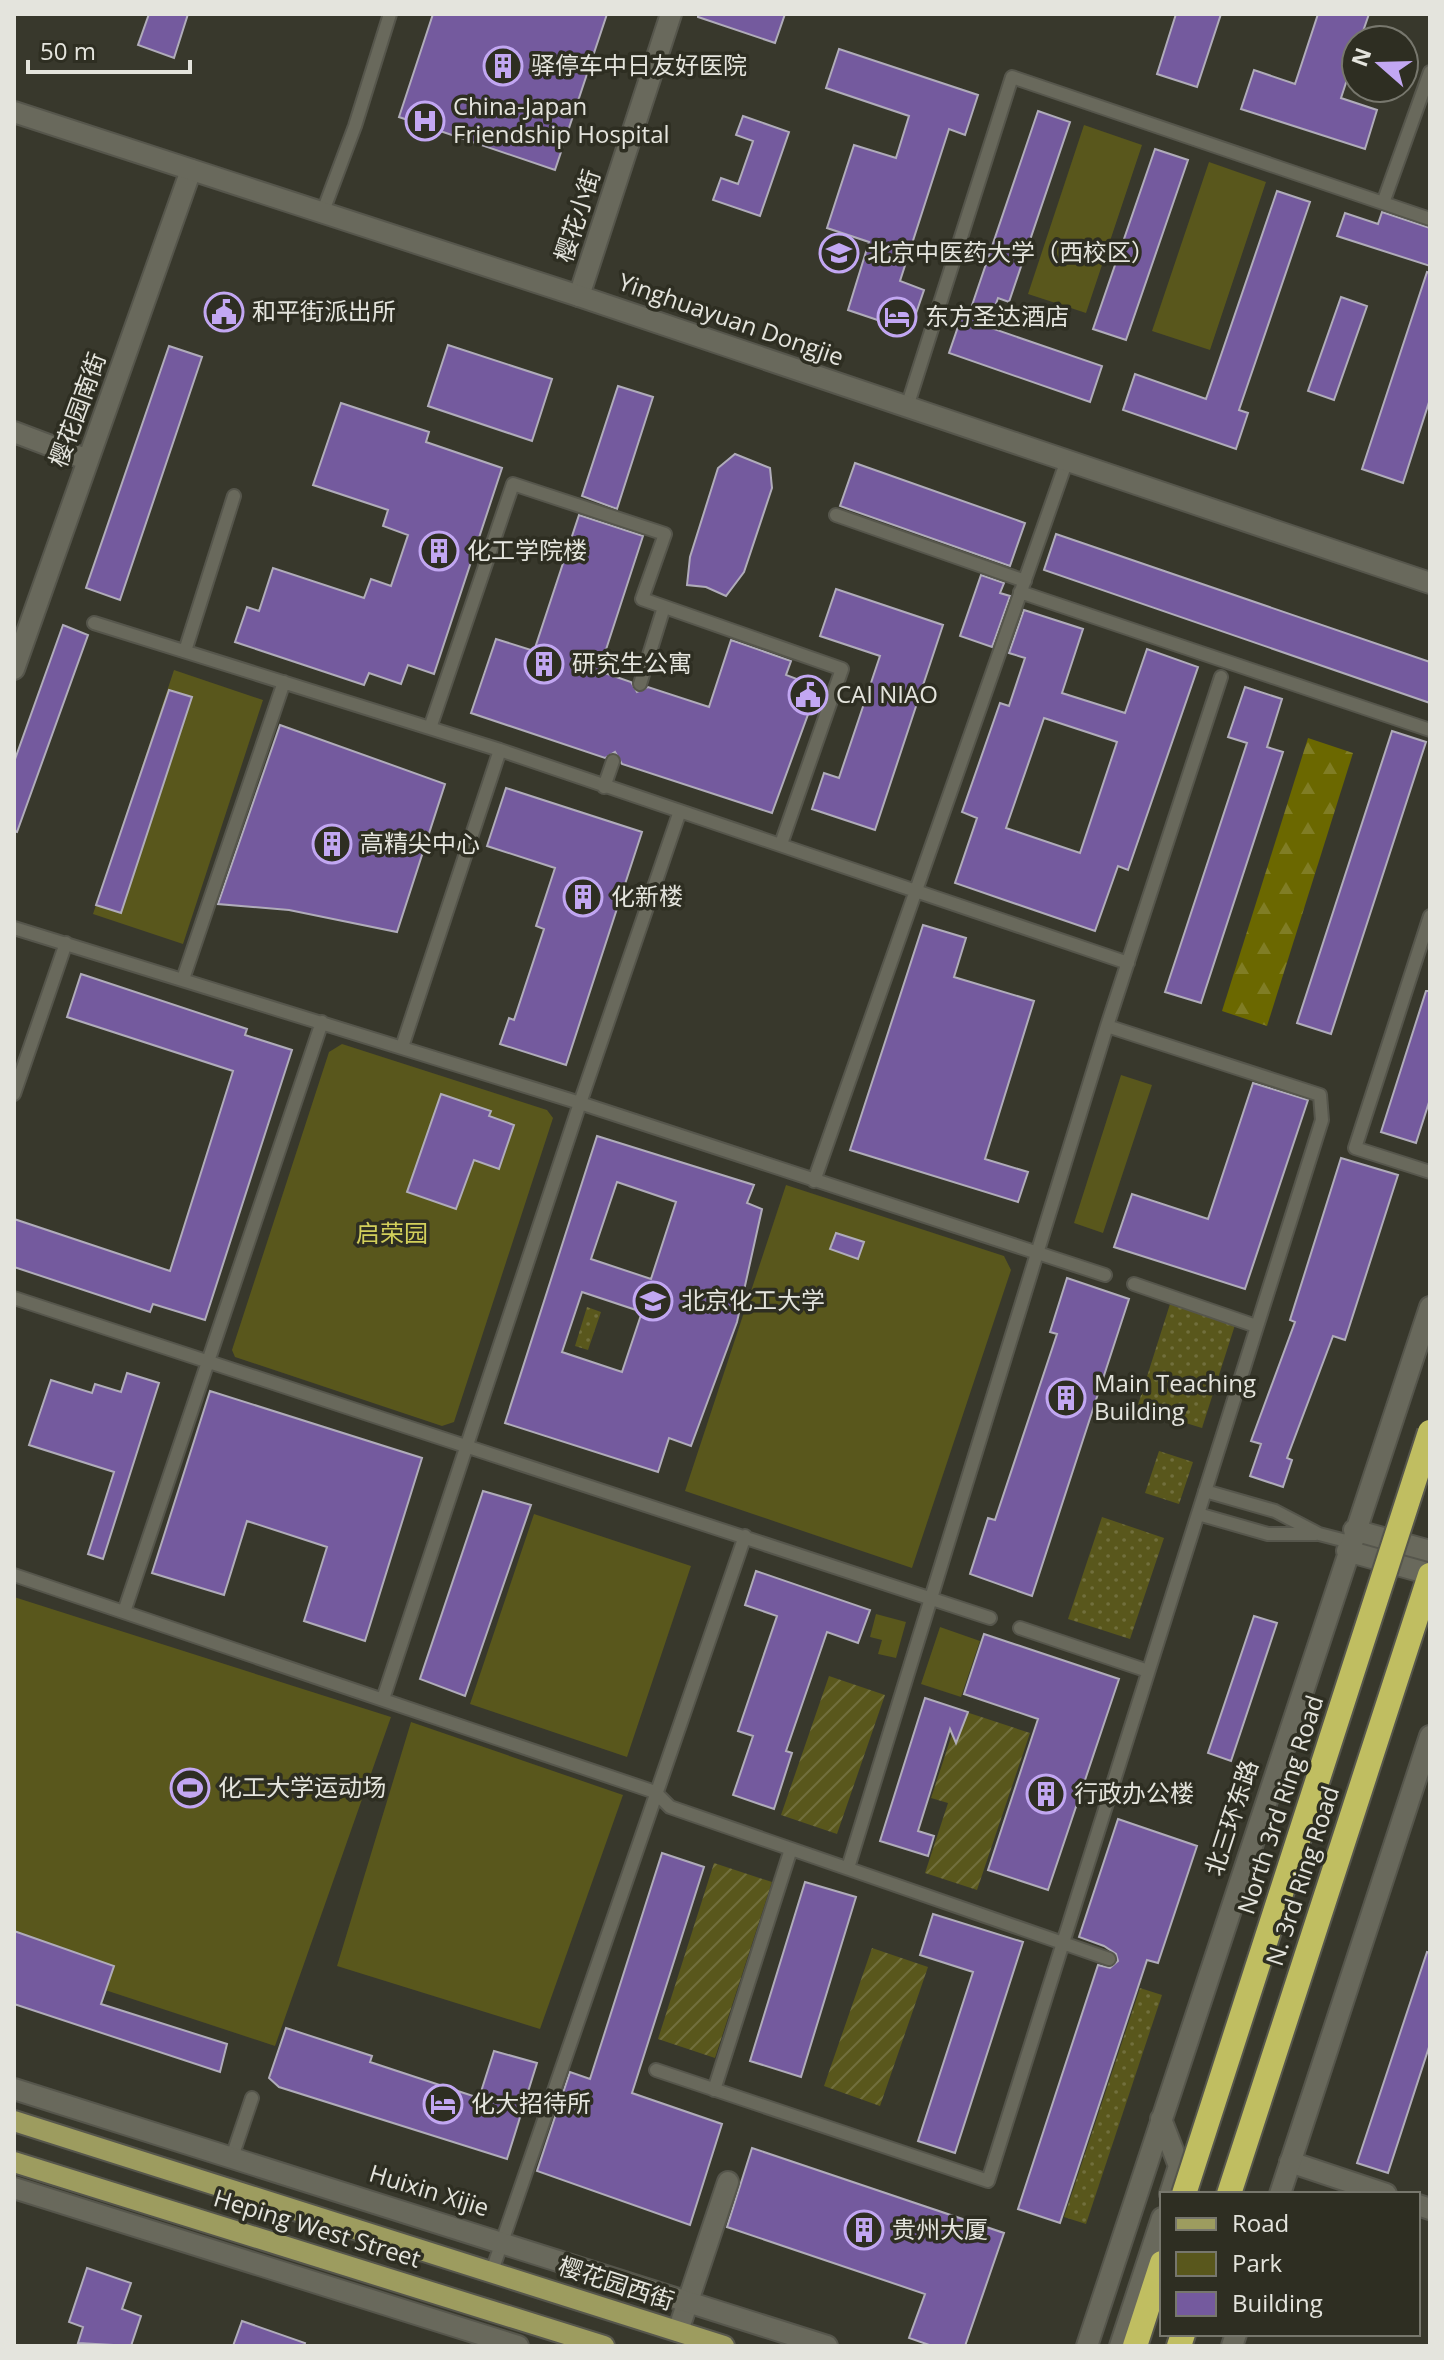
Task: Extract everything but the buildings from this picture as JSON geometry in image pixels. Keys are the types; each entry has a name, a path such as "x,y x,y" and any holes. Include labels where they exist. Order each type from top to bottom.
{"highway":[{"name":"North 3rd Ring Road","path":"1185,2192 1430,1432"},
{"name":"N. 3rd Ring Road","path":"1230,2192 1430,1575"},
{"path":"1135,2346 1160,2269"}],"main road":[{"name":"Heping West Street","path":"14,2121 492,2271"},
{"name":"Heping West Street","path":"14,2162 604,2346"},
{"name":"樱花园西街","path":"492,2271 724,2346"}],"street":[{"name":"樱花小街","path":"579,296 671,14"},
{"name":"Yinghuayuan Dongjie","path":"14,112 579,296 1430,583"},
{"name":"樱花园南街","path":"14,669 191,170"},
{"path":"14,432 88,460"},
{"name":"北三环东路","path":"1087,2346 1350,1541 1430,1307"},
{"path":"1350,1541 1430,1551"},
{"path":"1350,1541 1430,1575"},
{"path":"1281,2192 1430,1736"},
{"name":"Huixin Xijie","path":"14,2089 827,2346"},
{"path":"1161,2119 1179,2166 1171,2192"},
{"path":"1290,2162 1380,2192"},
{"path":"678,2331 728,2182"},
{"path":"14,2188 518,2346"},
{"path":"1120,2346 1160,2224"}],"lane":[{"path":"322,214 390,14"},
{"path":"1383,203 1430,72"},
{"path":"907,407 1012,77 1430,219"},
{"path":"814,1181 1067,460"},
{"path":"430,728 513,484 665,534 642,599 842,669 781,844"},
{"path":"185,651 234,496"},
{"path":"836,515 1022,587 1430,730"},
{"path":"640,684 664,607"},
{"path":"94,623 500,750 1128,963"},
{"path":"848,1868 1107,1026 1221,677"},
{"path":"183,979 284,682"},
{"path":"402,1047 500,750"},
{"path":"604,787 613,761"},
{"path":"383,1699 680,811"},
{"path":"1430,916 1355,1148 1430,1172"},
{"path":"14,928 580,1103 1105,1275"},
{"path":"14,1094 66,943"},
{"path":"124,1612 322,1022"},
{"path":"656,2070 988,2181 1322,1120 1320,1095 1107,1026"},
{"path":"1134,1284 1256,1326"},
{"path":"14,1298 990,1618"},
{"path":"1205,1491 1275,1511 1319,1534"},
{"path":"1198,1514 1268,1534 1319,1534 1350,1541"},
{"path":"492,2271 745,1536"},
{"path":"14,1575 655,1792 670,1807 1109,1959"},
{"path":"1020,1628 1148,1671"},
{"path":"714,2090 791,1849"},
{"path":"232,2157 252,2098"}],"green space":[{"path":"1084,125 1142,145 1086,313 1028,294"},
{"path":"1209,162 1266,182 1210,350 1152,331"},
{"path":"174,670 263,700 183,944 93,914"},
{"path":"1308,738 1353,753 1267,1026 1222,1011"},
{"name":"启荣园","path":"342,1044 547,1110 553,1118 454,1422 442,1426 235,1357 232,1350 329,1052"},
{"path":"1121,1075 1152,1085 1103,1233 1074,1223"},
{"path":"786,1185 1004,1256 1011,1270 912,1568 685,1491"},
{"path":"1170,1304 1235,1325 1202,1428 1137,1408"},
{"path":"587,1307 601,1312 588,1350 575,1346"},
{"path":"1159,1451 1193,1462 1179,1504 1145,1493"},
{"path":"534,1514 691,1566 627,1757 470,1704"},
{"path":"1102,1517 1164,1538 1130,1639 1068,1619"},
{"name":"化工大学运动场","path":"14,1597 391,1717 275,2046 14,1960"},
{"path":"876,1614 906,1622 896,1658 878,1654 882,1640 870,1637"},
{"path":"940,1627 980,1641 961,1697 921,1684"},
{"path":"829,1676 885,1695 837,1834 781,1815"},
{"path":"960,1710 1030,1733 977,1890 925,1873 948,1803 931,1798"},
{"path":"411,1722 623,1795 540,2029 337,1966"},
{"path":"714,1863 772,1882 715,2058 658,2039"},
{"path":"872,1948 928,1967 880,2106 824,2086"},
{"path":"1140,1988 1162,1995 1086,2224 1064,2217"}],"place":[{"name":"驿停车中日友好医院","path":"503,66"},
{"name":"China-Japan Friendship Hospital","path":"425,121"},
{"name":"北京中医药大学（西校区）","path":"839,253"},
{"name":"和平街派出所","path":"224,312"},
{"name":"东方圣达酒店","path":"897,317"},
{"name":"化工学院楼","path":"439,551"},
{"name":"研究生公寓","path":"544,664"},
{"name":"CAI NIAO","path":"808,695"},
{"name":"高精尖中心","path":"332,844"},
{"name":"化新楼","path":"583,897"},
{"name":"北京化工大学","path":"653,1301"},
{"name":"Main Teaching Building","path":"1066,1398"},
{"name":"化工大学运动场","path":"190,1788"},
{"name":"行政办公楼","path":"1046,1794"},
{"name":"化大招待所","path":"443,2104"},
{"name":"贵州大厦","path":"864,2230"}]}
